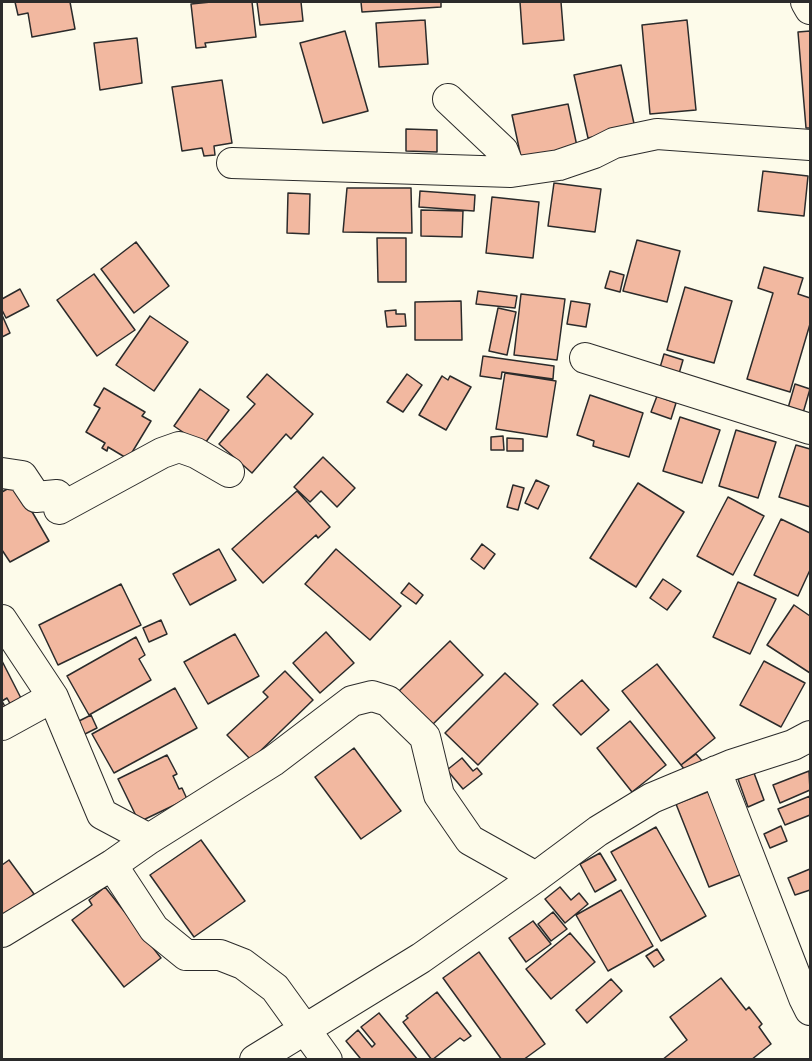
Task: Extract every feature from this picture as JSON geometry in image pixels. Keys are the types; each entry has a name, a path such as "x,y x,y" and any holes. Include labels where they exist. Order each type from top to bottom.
{"street":[{"path":"806,2 810,9"},
{"path":"448,99 503,151 511,172"},
{"path":"232,163 511,172 559,165 594,153 614,143 657,135 810,145"},
{"path":"585,358 810,429"},
{"path":"2,471 22,476 36,496 57,495 59,509 162,453 180,447 196,453 229,472"},
{"path":"2,620 52,697 102,814 149,839"},
{"path":"2,932 112,865 273,761 352,701 372,696 388,701 425,737 439,795 470,840 536,877"},
{"path":"2,725 52,697"},
{"path":"255,1059 421,958 598,831 652,798 716,771 793,745 810,736"},
{"path":"716,771 810,1010"},
{"path":"112,865 154,929 186,955 220,955 243,964 275,988 327,1059"}],"building":[{"path":"15,2 70,2 75,29 32,37 28,13 18,15"},
{"path":"252,2 256,37 205,43 206,47 196,48 191,4"},
{"path":"257,2 301,2 303,21 260,25"},
{"path":"361,2 441,2 441,7 362,12"},
{"path":"520,2 561,2 564,40 523,44"},
{"path":"425,20 428,64 379,67 376,23"},
{"path":"687,20 696,110 650,114 642,25"},
{"path":"345,31 368,111 323,123 300,43"},
{"path":"810,31 810,128 806,128 798,32"},
{"path":"137,38 142,83 100,90 94,43"},
{"path":"621,65 635,128 588,138 574,75"},
{"path":"222,80 232,143 214,146 215,155 204,156 202,148 182,151 172,87"},
{"path":"568,104 578,151 522,162 512,115"},
{"path":"406,129 437,130 437,152 406,151"},
{"path":"763,171 808,176 804,216 758,211"},
{"path":"554,183 601,189 595,232 548,226"},
{"path":"347,188 411,188 412,233 343,232"},
{"path":"420,191 475,195 474,211 419,207"},
{"path":"288,193 310,194 309,234 287,233"},
{"path":"492,197 539,202 533,258 486,253"},
{"path":"421,210 463,211 462,237 421,236"},
{"path":"377,238 406,238 406,282 378,282"},
{"path":"637,240 680,251 667,302 623,291"},
{"path":"136,242 169,286 134,313 101,269"},
{"path":"764,267 803,278 798,294 810,298 810,324 790,392 747,379 773,293 758,288"},
{"path":"610,271 624,275 620,292 605,288"},
{"path":"94,274 135,330 97,356 57,300"},
{"path":"685,287 732,301 714,363 667,350"},
{"path":"20,289 29,306 6,318 2,310 2,299"},
{"path":"478,291 517,296 515,308 476,304"},
{"path":"521,294 565,299 557,360 514,355"},
{"path":"461,301 462,340 415,340 415,302"},
{"path":"571,301 590,304 586,327 567,324"},
{"path":"498,308 516,312 507,355 489,351"},
{"path":"396,310 396,314 405,314 406,326 387,327 385,311"},
{"path":"2,315 10,333 2,337"},
{"path":"150,316 188,342 154,391 116,365"},
{"path":"664,354 683,360 678,377 659,371"},
{"path":"483,356 554,366 553,379 502,372 501,379 480,376"},
{"path":"505,373 556,381 547,437 496,429"},
{"path":"267,374 313,414 291,439 286,434 252,473 219,444 255,404 247,397"},
{"path":"407,374 422,385 403,412 387,402"},
{"path":"442,376 448,380 450,376 471,387 446,430 419,415"},
{"path":"795,384 810,389 803,413 788,408"},
{"path":"104,388 145,412 142,416 151,421 128,459 108,447 107,451 102,448 105,443 86,432 100,408 94,405"},
{"path":"200,389 229,410 203,446 174,426"},
{"path":"590,395 643,413 629,457 593,446 594,441 577,435"},
{"path":"657,396 676,403 671,419 651,412"},
{"path":"680,417 720,430 702,483 663,471"},
{"path":"736,430 776,442 758,498 719,486"},
{"path":"503,436 504,450 491,450 491,437"},
{"path":"507,438 523,439 523,451 507,451"},
{"path":"796,445 810,449 810,507 779,497"},
{"path":"323,457 355,488 337,507 321,491 310,502 294,487"},
{"path":"536,480 549,486 538,509 525,503"},
{"path":"638,483 684,512 636,587 590,558"},
{"path":"16,484 49,541 10,562 2,550 2,492"},
{"path":"513,485 524,488 518,510 507,507"},
{"path":"297,491 330,527 318,538 316,535 263,583 232,549"},
{"path":"728,497 764,516 733,575 697,556"},
{"path":"781,519 810,533 810,570 798,596 754,575"},
{"path":"482,544 495,554 484,569 471,559"},
{"path":"219,549 236,580 190,605 173,574"},
{"path":"336,549 401,606 370,640 305,584"},
{"path":"663,579 681,591 667,610 650,598"},
{"path":"738,582 776,599 750,654 713,637"},
{"path":"409,583 423,595 416,604 401,593"},
{"path":"121,584 141,625 58,665 39,625"},
{"path":"794,605 810,616 810,673 767,645"},
{"path":"161,620 167,634 149,642 143,628"},
{"path":"326,632 354,663 320,693 293,663"},
{"path":"235,634 259,676 208,704 184,662"},
{"path":"136,637 145,655 139,659 151,680 89,715 67,676"},
{"path":"450,641 483,675 428,729 395,695"},
{"path":"2,661 25,706 14,711 7,698 2,701"},
{"path":"764,661 805,683 781,727 740,705"},
{"path":"657,664 715,738 681,765 622,691"},
{"path":"285,671 313,700 251,760 227,735 268,697 263,692"},
{"path":"505,673 538,704 478,765 445,733"},
{"path":"582,680 609,710 581,735 553,705"},
{"path":"175,688 197,728 114,773 92,734"},
{"path":"2,701 9,714 2,718"},
{"path":"91,715 97,728 81,736 75,723"},
{"path":"630,721 666,765 632,792 597,748"},
{"path":"354,748 401,811 361,839 315,777"},
{"path":"696,754 703,762 688,774 681,765"},
{"path":"167,755 177,774 173,776 187,799 139,822 118,779"},
{"path":"462,758 473,771 477,768 482,774 463,789 447,770"},
{"path":"809,771 810,790 780,803 773,785"},
{"path":"754,773 764,800 748,807 738,779"},
{"path":"718,788 750,871 709,887 676,804"},
{"path":"810,796 810,815 785,825 778,809"},
{"path":"781,826 787,841 770,848 764,834"},
{"path":"656,827 706,916 661,941 611,852"},
{"path":"201,840 245,901 194,937 150,875"},
{"path":"600,853 616,880 595,892 580,864"},
{"path":"9,860 34,894 2,919 2,865"},
{"path":"810,869 810,890 795,895 788,878"},
{"path":"105,887 161,958 124,987 72,920 92,905 89,900"},
{"path":"560,887 571,900 579,893 588,904 565,923 545,899"},
{"path":"621,890 653,946 608,971 576,915"},
{"path":"553,912 567,929 551,941 538,924"},
{"path":"533,921 551,944 526,962 509,938"},
{"path":"570,933 595,962 551,999 526,969"},
{"path":"657,949 664,960 654,967 646,956"},
{"path":"479,952 545,1044 523,1060 502,1060 443,978"},
{"path":"721,978 746,1010 749,1007 762,1024 759,1027 771,1044 751,1060 662,1060 687,1040 670,1017"},
{"path":"611,979 622,991 587,1023 576,1010"},
{"path":"437,992 471,1036 464,1041 460,1038 432,1060 403,1022 408,1018 406,1016"},
{"path":"379,1013 418,1060 359,1060 360,1058 346,1041 358,1030 372,1047 375,1044 361,1027"}]}
